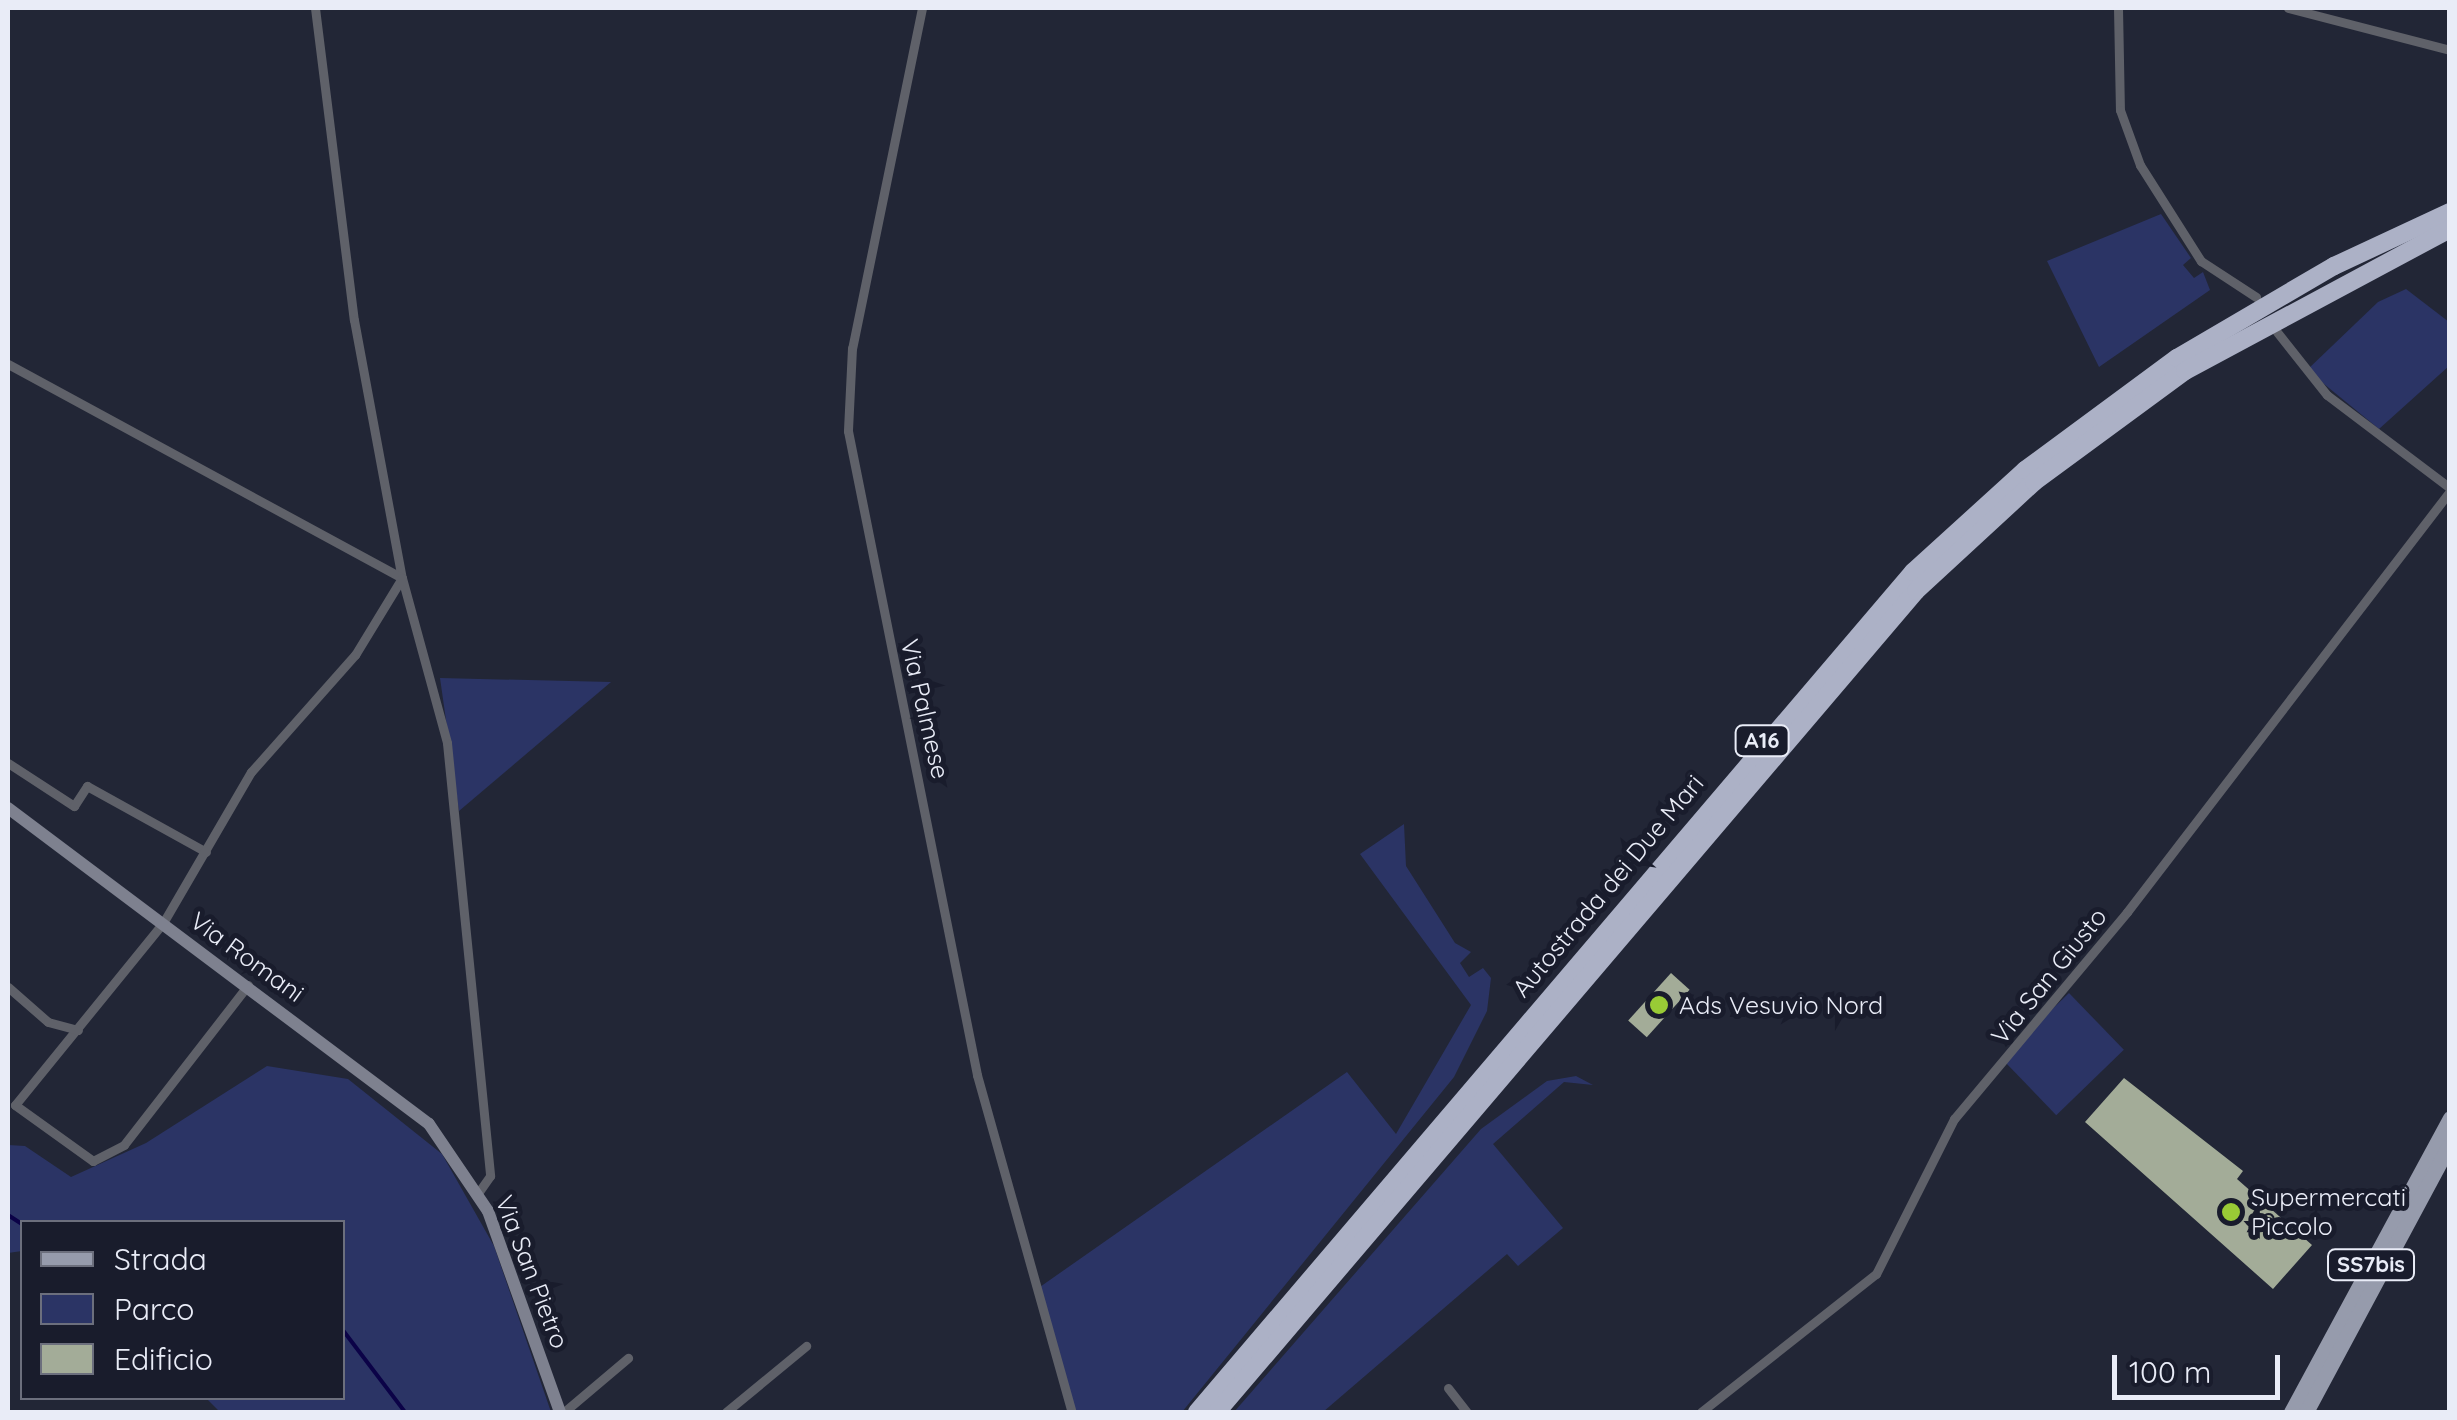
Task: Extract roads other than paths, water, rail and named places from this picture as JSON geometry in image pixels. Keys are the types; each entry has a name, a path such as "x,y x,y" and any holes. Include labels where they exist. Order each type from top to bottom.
{"highway":[{"name":"Autostrada dei Due Mari","path":"1197,1412 1913,572 2050,450 2177,358 2450,212"},
{"name":"Autostrada dei Due Mari","path":"1218,1412 1927,580 2071,452 2185,371 2450,229"}],"main road":[{"name":"SS7bis","path":"2291,1412 2450,1118"},
{"name":"SS7bis","path":"2306,1412 2450,1144"}],"street":[{"path":"315,8 343,254 402,578 446,743 490,1176 478,1193"},
{"name":"Via Palmese","path":"922,8 852,348 848,432 977,1075 1072,1412"},
{"path":"2118,8 2120,110 2140,165 2202,261 2256,296"},
{"path":"2288,8 2450,50"},
{"path":"2276,332 2327,395 2450,490"},
{"path":"8,364 402,578"},
{"name":"Via San Giusto","path":"1701,1412 1876,1274 1954,1119 2128,912 2450,490"},
{"path":"248,985 124,1145 94,1162 14,1105 162,923 251,772 355,655 402,578"},
{"path":"8,763 74,806 87,786 206,852"},
{"name":"Via Romani","path":"8,808 392,1092 452,1153"},
{"path":"8,987 48,1022 78,1030"},
{"name":"Via San Pietro","path":"452,1153 478,1193 562,1412"},
{"path":"726,1412 806,1346"},
{"path":"562,1412 628,1358"},
{"path":"1448,1388 1467,1412"}],"waterway":[{"path":"8,1215 20,1223"},
{"path":"345,1333 405,1412"}],"place":[{"name":"Ads Vesuvio Nord","path":"1659,1005"},
{"name":"Supermercati Piccolo","path":"2231,1212"}]}
